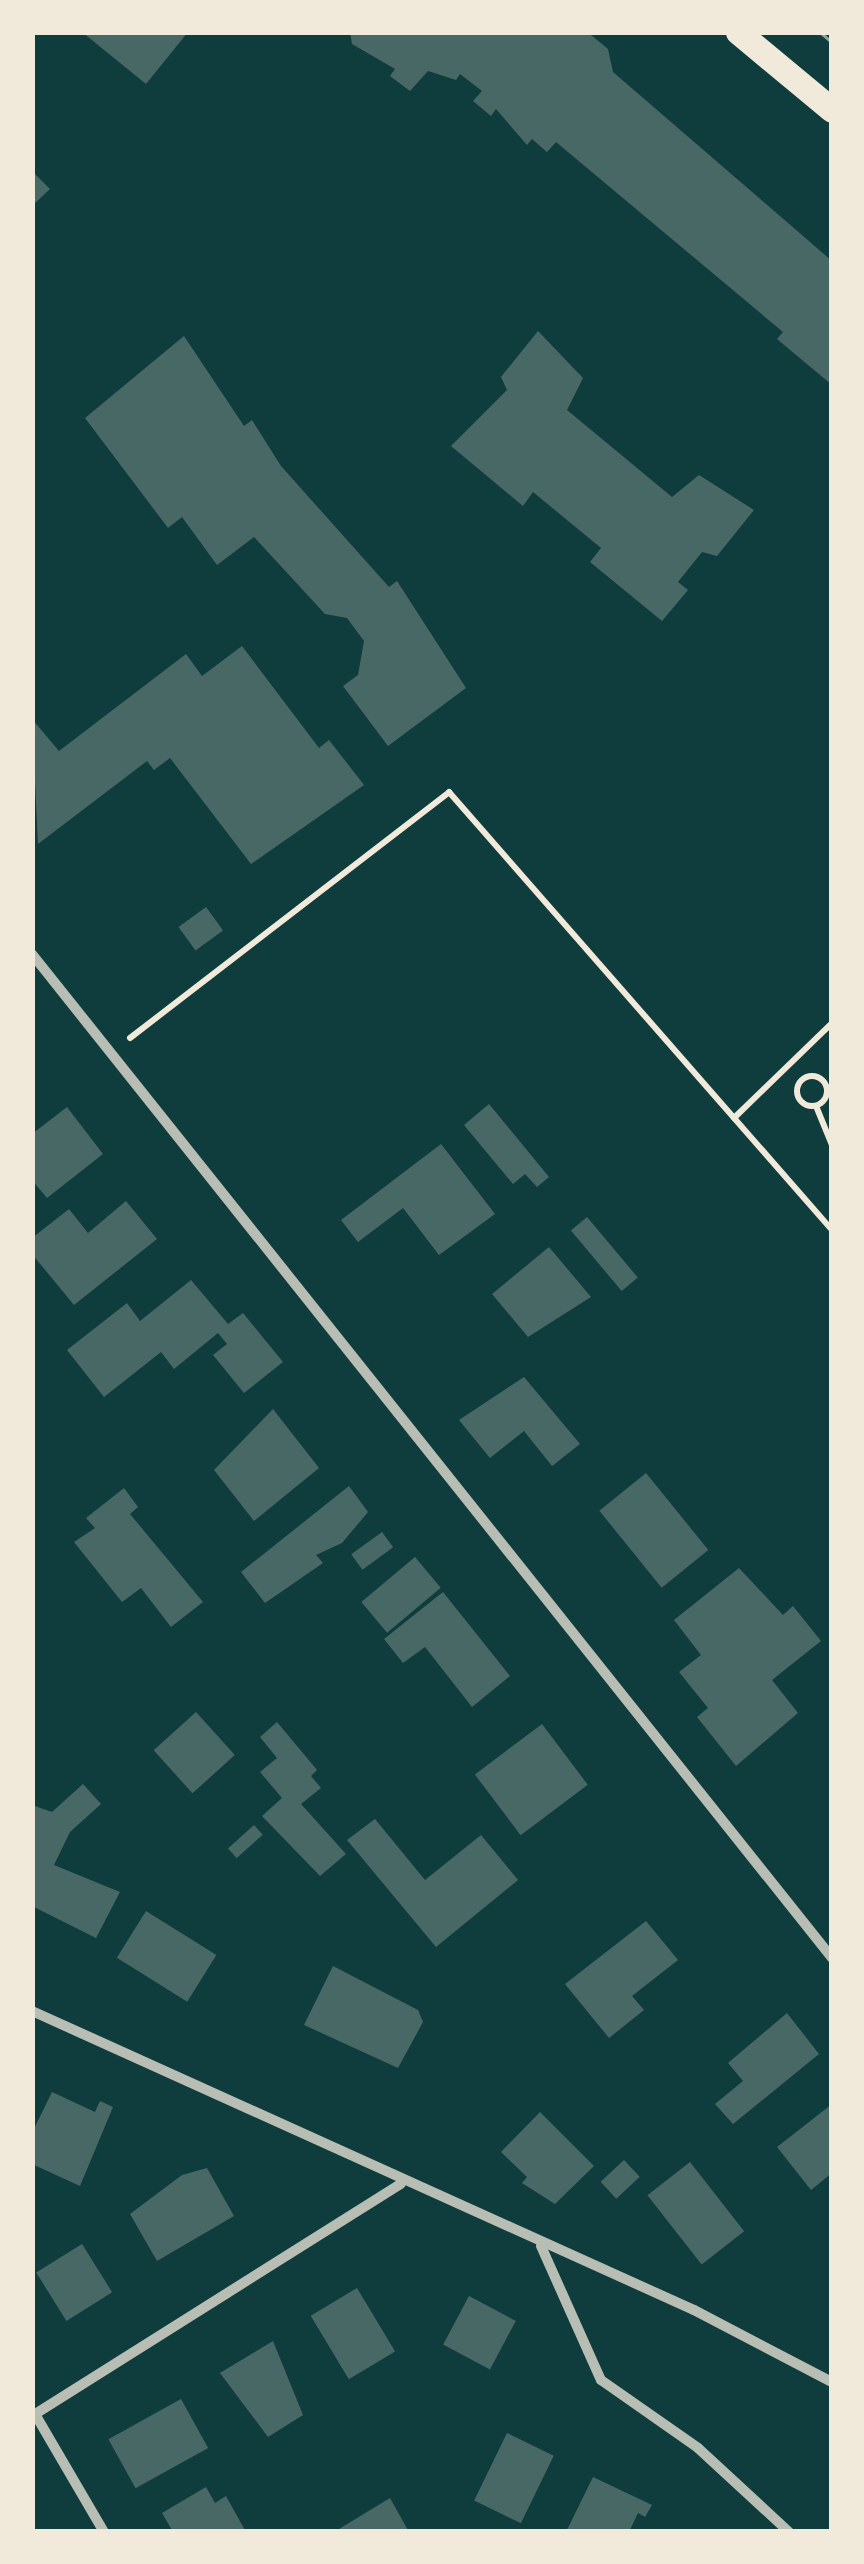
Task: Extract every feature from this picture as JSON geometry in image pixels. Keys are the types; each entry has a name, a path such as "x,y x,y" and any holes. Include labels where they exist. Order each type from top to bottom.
{"main road":[{"path":"738,32 832,110"}],"street":[{"path":"32,954 832,1958"},
{"path":"32,2011 832,2382"},
{"path":"104,2532 34,2415 401,2184"},
{"path":"541,2246 602,2380 698,2448 789,2532"}],"path":[{"path":"113,1051 449,792 832,1230"},
{"path":"734,1118 832,1023"},
{"path":"776,1076 825,1082 816,1106 832,1145"},
{"path":"799,1081 798,1099 816,1106"}],"building":[{"path":"82,32 188,32 146,84"},
{"path":"350,32 591,35 608,49 613,72 832,261 832,385 777,339 783,332 556,142 547,152 532,139 527,145 496,109 491,116 473,101 482,91 460,74 456,80 428,71 410,91 390,76 395,69 352,44"},
{"path":"32,171 50,189 32,206"},
{"path":"538,331 583,378 567,410 672,497 699,475 754,510 717,556 702,552 678,582 688,590 662,621 590,562 601,548 533,492 523,506 451,446 507,390 501,377"},
{"path":"184,336 244,426 252,420 281,466 389,587 397,581 466,688 388,746 343,686 358,675 364,641 347,618 325,614 254,537 217,565 182,517 168,528 85,418"},
{"path":"242,646 319,748 329,740 364,785 251,864 170,758 154,770 147,761 38,844 32,719 59,751 186,654 202,676"},
{"path":"206,907 223,930 196,950 178,927"},
{"path":"489,1104 549,1177 537,1187 525,1174 513,1184 464,1125"},
{"path":"67,1107 103,1154 47,1198 32,1180 32,1134"},
{"path":"441,1144 495,1214 439,1255 403,1208 358,1242 341,1220"},
{"path":"126,1201 157,1239 74,1305 32,1254 32,1238 69,1209 88,1233"},
{"path":"587,1217 638,1278 622,1291 571,1230"},
{"path":"549,1247 591,1297 528,1337 492,1294"},
{"path":"191,1280 228,1324 243,1313 283,1362 244,1393 213,1355 227,1344 218,1333 174,1369 161,1352 104,1397 67,1350 127,1303 140,1321"},
{"path":"524,1377 580,1444 552,1466 524,1431 490,1458 459,1420"},
{"path":"273,1409 319,1468 254,1521 214,1470"},
{"path":"646,1473 708,1550 662,1588 599,1511"},
{"path":"349,1486 368,1512 342,1543 316,1555 323,1563 265,1603 241,1572"},
{"path":"124,1488 138,1507 130,1514 203,1602 171,1627 141,1588 122,1602 74,1542 95,1528 86,1518"},
{"path":"382,1532 393,1547 362,1570 351,1554"},
{"path":"415,1557 441,1588 387,1633 361,1602"},
{"path":"739,1568 783,1615 793,1606 821,1641 772,1680 798,1713 736,1766 697,1717 708,1708 679,1672 701,1655 674,1620"},
{"path":"443,1592 510,1676 472,1707 425,1647 403,1663 384,1639"},
{"path":"196,1712 235,1755 192,1793 154,1750"},
{"path":"277,1722 317,1770 311,1776 321,1788 301,1804 346,1854 320,1876 262,1816 282,1798 260,1772 277,1758 260,1737"},
{"path":"542,1724 588,1785 521,1835 475,1775"},
{"path":"83,1784 101,1804 70,1832 54,1865 120,1892 96,1938 32,1906 32,1805 52,1812"},
{"path":"375,1819 425,1880 481,1835 518,1880 436,1947 347,1840"},
{"path":"254,1825 263,1835 237,1858 228,1848"},
{"path":"146,1911 216,1955 187,2002 117,1958"},
{"path":"646,1921 678,1960 632,1996 644,2010 609,2038 565,1984"},
{"path":"333,1966 418,2010 423,2022 398,2068 304,2025"},
{"path":"787,2013 819,2054 733,2124 715,2104 743,2081 728,2063"},
{"path":"52,2092 95,2112 100,2101 113,2107 80,2186 32,2164 32,2133"},
{"path":"832,2104 832,2173 811,2190 777,2147"},
{"path":"540,2112 594,2166 555,2204 522,2183 527,2177 501,2152"},
{"path":"624,2160 640,2177 616,2199 601,2182"},
{"path":"690,2162 744,2231 702,2265 647,2195"},
{"path":"207,2168 234,2216 157,2261 130,2214 182,2175"},
{"path":"82,2244 112,2292 66,2321 36,2273"},
{"path":"357,2288 395,2351 349,2379 311,2316"},
{"path":"469,2296 516,2321 490,2369 443,2345"},
{"path":"273,2341 303,2415 268,2437 220,2373"},
{"path":"181,2399 208,2448 136,2488 108,2439"},
{"path":"507,2433 554,2456 521,2523 474,2500"},
{"path":"593,2477 652,2505 645,2517 638,2513 629,2532 566,2532"},
{"path":"206,2487 215,2503 226,2496 246,2532 173,2532 162,2513"},
{"path":"390,2498 409,2532 339,2529"}],"tram line":[{"path":"820,32 832,42"}]}
